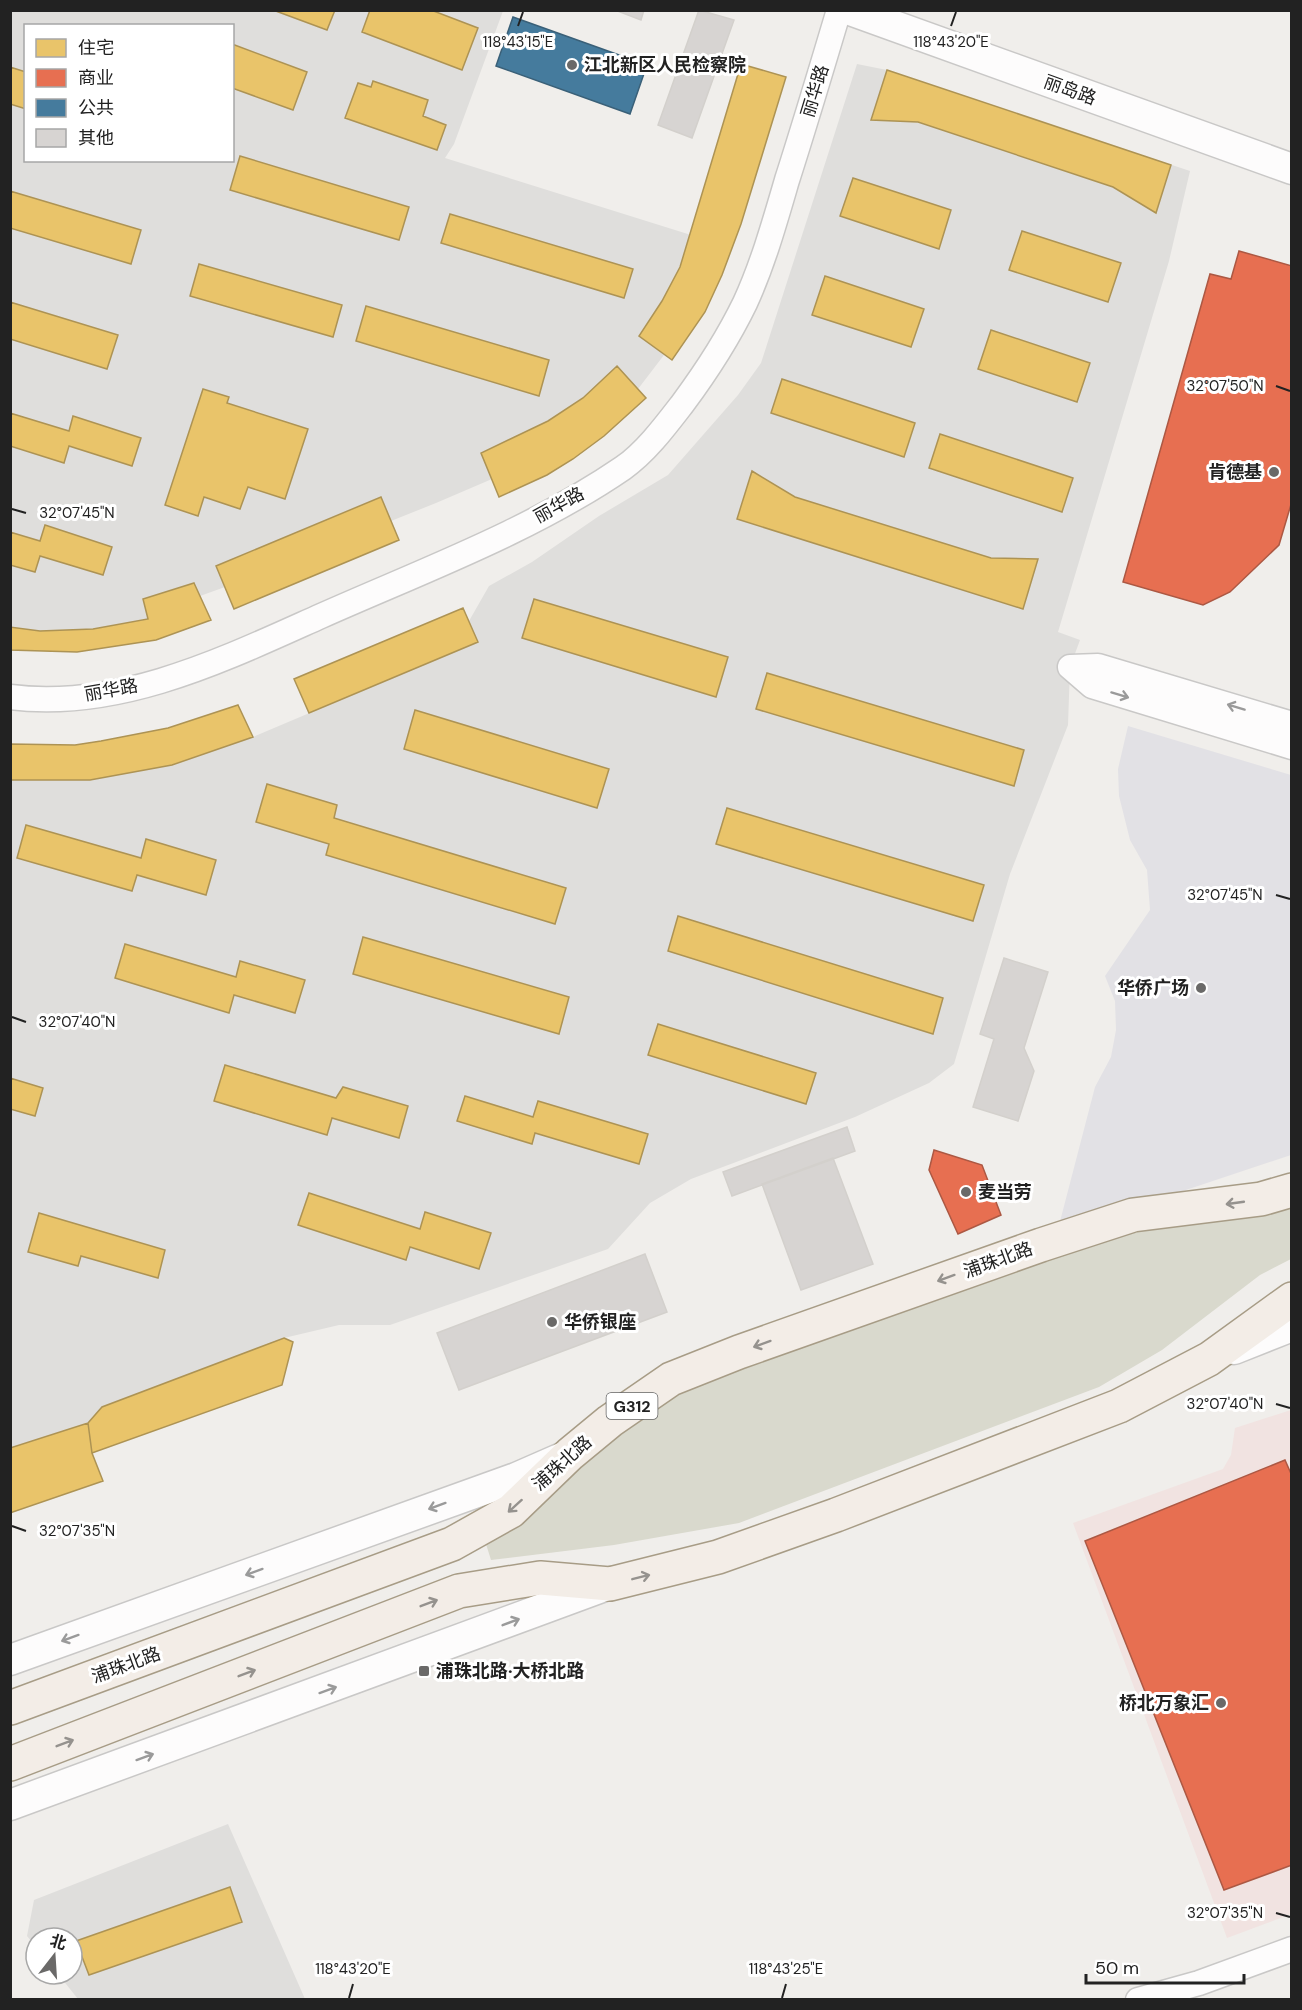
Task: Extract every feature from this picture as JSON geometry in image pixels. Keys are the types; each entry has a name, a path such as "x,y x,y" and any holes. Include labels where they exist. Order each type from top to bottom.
{"main road":[{"name":"浦珠北路","path":"10,1708 452,1544 511,1511 570,1454 610,1421 671,1379 739,1352 1030,1248 1133,1215 1249,1201 1292,1190"},
{"path":"10,1764 459,1591 540,1578 610,1584 718,1557 836,1515 1119,1406 1209,1359 1292,1299"}],"street":[{"name":"丽华路","path":"10,697 66,698 124,690 187,672 242,651 489,541 563,504 626,466 666,425 705,372 745,303 773,227 839,10"},
{"name":"丽岛路","path":"850,10 1292,169"},
{"path":"1292,724 1098,666 1070,667 1092,686 1292,747"},
{"path":"1209,1359 1292,1326"},
{"path":"10,1660 516,1478 570,1454"},
{"path":"10,1805 610,1584"},
{"path":"1138,2000 1174,1995 1199,1983 1292,1949"}],"shaded area":[{"path":"11,11 503,11 454,144 445,158 691,235 680,267 662,301 639,335 664,355 638,389 583,398 548,421 482,453 492,479 391,521 380,497 216,566 225,587 200,596 194,583 143,599 148,619 92,629 40,631 11,627"},
{"path":"857,64 887,70 1190,171 1169,261 1058,632 1080,640 1070,667 1068,725 1010,874 954,1064 929,1083 855,1117 691,1179 650,1203 608,1249 390,1325 339,1325 284,1338 102,1407 88,1423 11,1448 11,780 90,780 172,765 253,737 477,642 469,621 489,586 532,562 599,516 668,475 738,395 761,363"},
{"name":"华侨广场","path":"1128,726 1291,775 1291,1155 1057,1233 1095,1087 1111,1057 1116,1030 1115,1001 1105,976 1150,910 1147,870 1130,840 1119,796 1118,769"},
{"path":"1291,1206 1291,1259 1260,1275 1162,1350 1099,1387 739,1523 614,1545 491,1560 486,1544 661,1397 1126,1224"},
{"name":"桥北万象汇","path":"1291,1410 1291,1914 1227,1938 1073,1523 1223,1469 1231,1455 1235,1428"},
{"path":"228,1824 305,1999 78,1999 68,1986 84,1986 84,1926 29,1926 34,1900"}],"building: 住宅":[{"path":"273,10 335,10 327,30"},
{"path":"370,10 431,10 478,28 462,70 362,32"},
{"path":"234,45 307,72 293,110 234,89"},
{"path":"741,64 786,77 741,224 722,275 705,312 672,360 639,336 662,301 680,267"},
{"path":"10,67 24,71 24,108 10,104"},
{"path":"887,70 1171,165 1156,213 1113,187 918,122 871,120"},
{"path":"373,81 428,100 423,116 446,125 437,150 345,118 358,83 371,87"},
{"path":"240,156 409,207 399,240 230,190"},
{"path":"853,178 951,210 939,249 840,216"},
{"path":"10,191 141,230 131,264 10,228"},
{"path":"450,214 633,269 624,298 441,243"},
{"path":"1022,231 1121,263 1108,302 1009,270"},
{"path":"199,264 342,305 333,337 190,296"},
{"path":"825,276 924,309 911,347 812,315"},
{"path":"10,302 118,335 107,369 10,339"},
{"path":"366,306 549,360 539,396 356,341"},
{"path":"991,330 1090,363 1077,402 978,369"},
{"path":"617,366 646,398 604,436 573,459 547,475 499,497 481,453 548,421 583,398"},
{"path":"782,379 915,423 904,457 771,413"},
{"path":"203,389 229,397 227,403 308,429 285,499 248,487 240,509 204,497 198,516 165,505"},
{"path":"10,413 69,431 73,416 141,438 132,466 69,446 64,463 10,446"},
{"path":"940,434 1073,478 1062,512 929,468"},
{"path":"752,471 795,497 991,558 1038,559 1023,609 737,519"},
{"path":"381,497 399,540 234,609 216,566"},
{"path":"45,525 112,547 103,575 40,556 35,572 10,565 10,532 40,541"},
{"path":"194,583 211,620 156,640 77,652 10,650 10,627 40,631 93,629 148,619 143,599"},
{"path":"534,599 728,657 716,697 522,638"},
{"path":"463,608 478,642 309,713 294,679"},
{"path":"767,673 1024,750 1014,786 756,709"},
{"path":"238,705 253,737 172,765 90,780 10,780 10,744 75,745 101,741 168,728"},
{"path":"415,710 609,769 597,808 404,749"},
{"path":"267,784 337,805 334,818 566,888 555,924 326,855 329,844 256,822"},
{"path":"727,808 984,885 973,921 716,844"},
{"path":"26,825 141,858 146,839 216,860 206,895 137,875 132,891 17,858"},
{"path":"678,916 943,998 933,1034 668,951"},
{"path":"363,937 569,997 559,1034 353,974"},
{"path":"125,944 236,977 240,961 305,980 295,1013 234,995 229,1013 115,978"},
{"path":"658,1024 816,1073 806,1104 648,1055"},
{"path":"225,1065 336,1098 343,1087 408,1106 399,1138 332,1118 327,1135 214,1101"},
{"path":"10,1078 43,1088 35,1116 10,1109"},
{"path":"465,1096 533,1117 538,1101 648,1134 639,1164 535,1133 532,1144 457,1121"},
{"path":"309,1193 420,1229 425,1212 491,1233 479,1269 410,1247 406,1260 298,1225"},
{"path":"39,1213 165,1250 158,1278 81,1256 78,1266 28,1252"},
{"path":"284,1338 293,1342 282,1385 92,1453 88,1423 102,1407"},
{"path":"88,1423 92,1453 103,1481 10,1513 10,1448"},
{"path":"230,1887 242,1922 89,1975 84,1962 84,1938"}],"building: 商业":[{"path":"1239,251 1292,266 1292,501 1279,545 1230,592 1203,605 1123,582 1210,274 1231,279"},
{"name":"麦当劳","path":"934,1150 982,1165 1001,1215 958,1234 929,1170"},
{"name":"桥北万象汇","path":"1285,1460 1292,1476 1292,1865 1224,1890 1085,1541"}],"building: 公共":[{"name":"江北新区人民检察院","path":"513,17 647,65 630,114 496,66"}],"building: 其他":[{"path":"615,10 644,10 641,20"},
{"path":"699,10 734,20 692,138 658,125"},
{"path":"1004,958 1048,972 1024,1048 1034,1071 1018,1121 973,1107 994,1039 980,1034"},
{"path":"847,1127 855,1151 732,1196 723,1172"},
{"path":"833,1158 873,1264 801,1290 762,1184"},
{"name":"华侨银座","path":"645,1254 667,1312 459,1390 437,1333"}],"place":[{"name":"江北新区人民检察院","path":"572,65"},
{"name":"肯德基","path":"1274,472"},
{"name":"华侨广场","path":"1201,988"},
{"name":"麦当劳","path":"966,1192"},
{"name":"华侨银座","path":"552,1322"},
{"name":"浦珠北路·大桥北路","path":"424,1671"},
{"name":"桥北万象汇","path":"1221,1703"}]}
